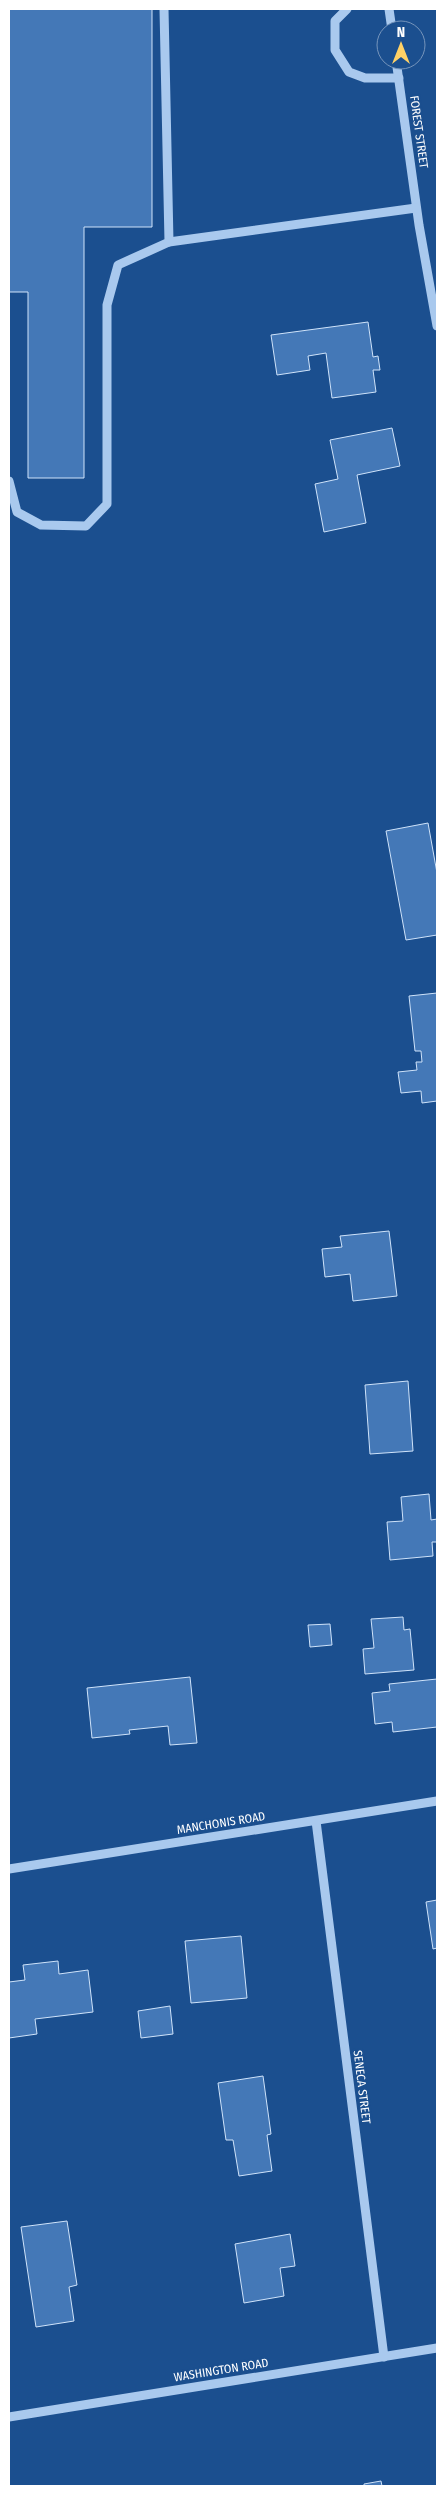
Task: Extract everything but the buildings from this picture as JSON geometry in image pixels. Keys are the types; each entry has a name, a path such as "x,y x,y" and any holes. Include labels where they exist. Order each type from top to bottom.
{"street":[{"path":"164,9 169,242"},
{"path":"347,9 335,21 335,50 349,72 365,78 399,78"},
{"name":"FOREST STREET","path":"398,70 416,208 437,326"},
{"path":"9,481 17,512 40,525 86,526 107,504 107,305 118,265 169,242 416,208"},
{"name":"MANCHONIS ROAD","path":"9,1869 437,1801"},
{"name":"SENECA STREET","path":"316,1821 384,2357"},
{"name":"WASHINGTON ROAD","path":"9,2417 437,2348"}]}
